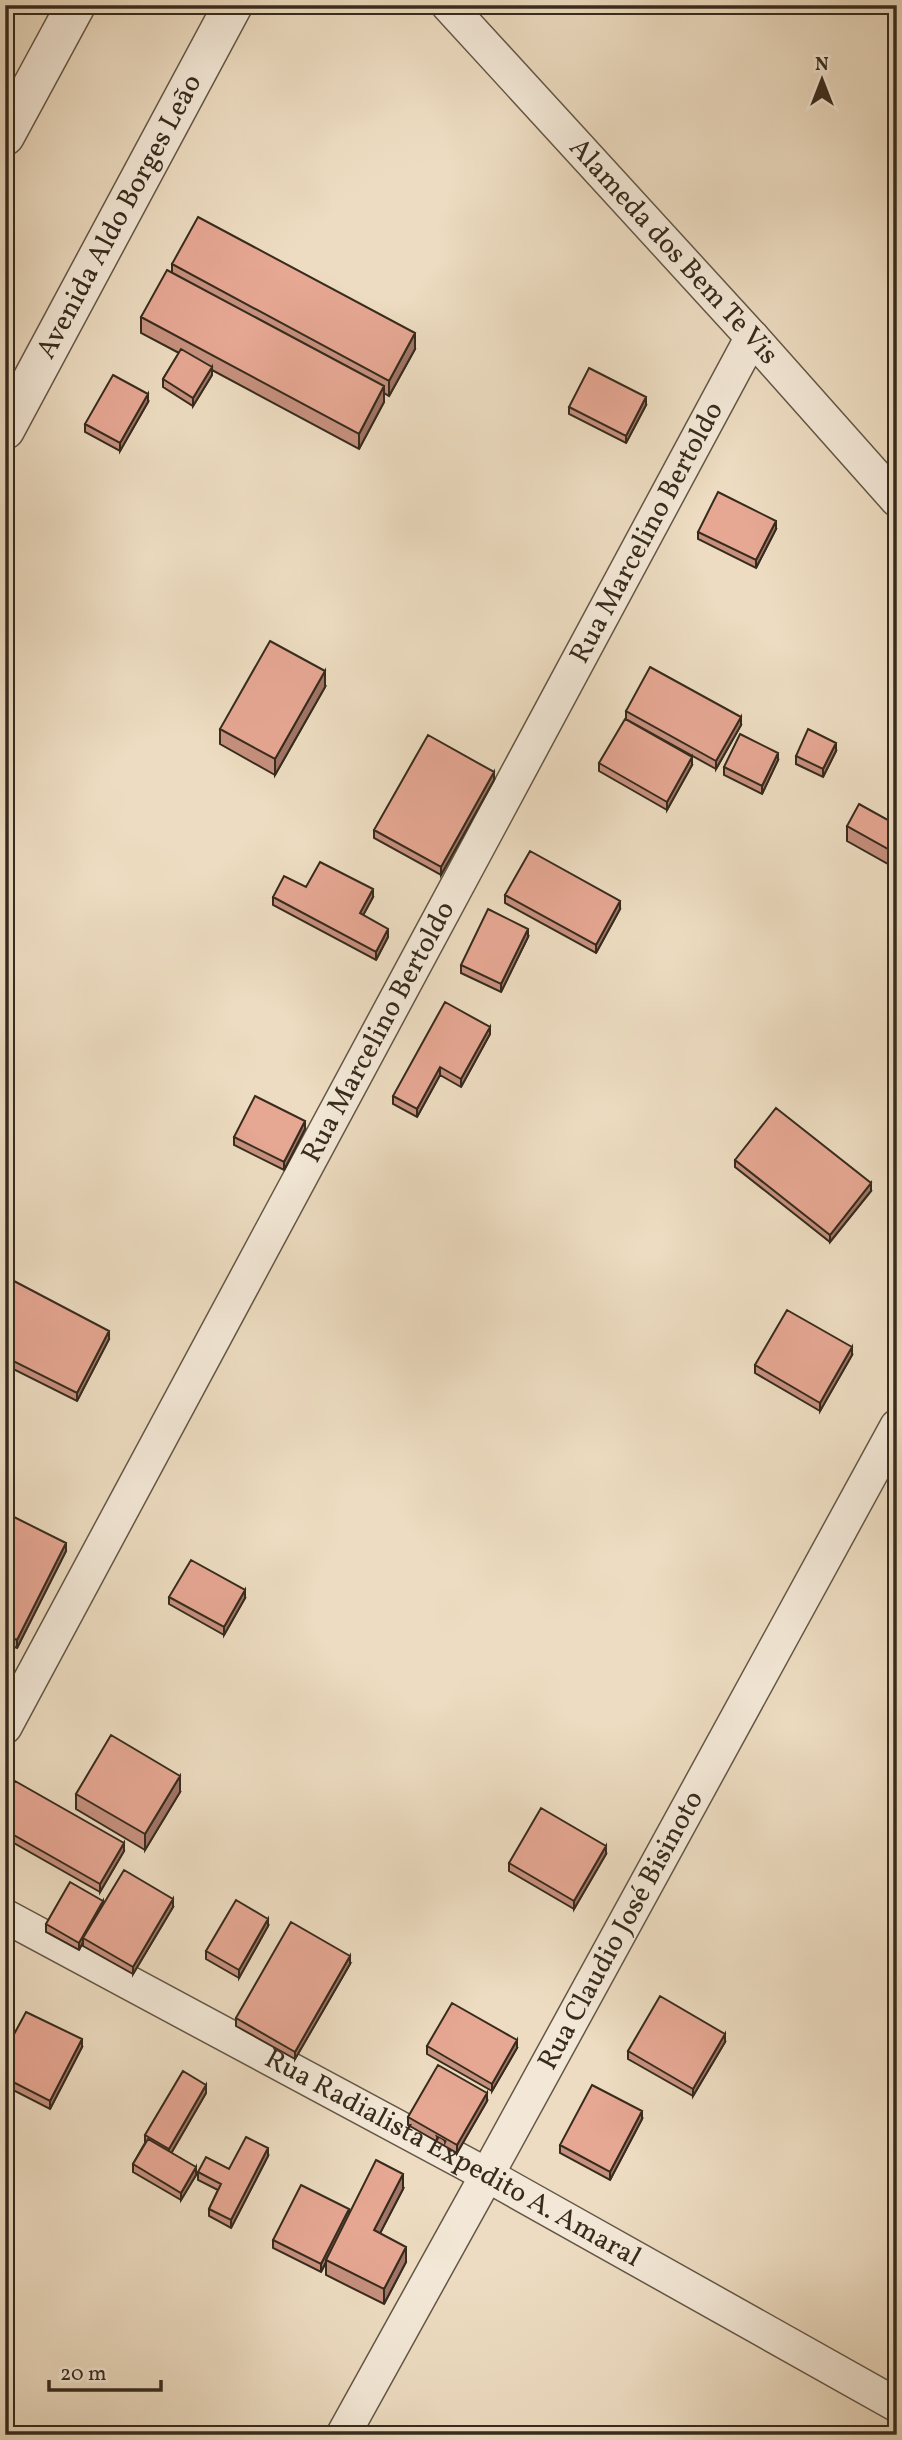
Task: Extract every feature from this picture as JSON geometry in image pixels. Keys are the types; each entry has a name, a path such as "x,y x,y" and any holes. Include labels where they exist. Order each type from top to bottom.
{"street":[{"path":"5,136 76,5"},
{"name":"Avenida Aldo Borges Leão","path":"5,430 233,5"},
{"name":"Alameda dos Bem Te Vis","path":"448,5 897,500"},
{"name":"Rua Marcelino Bertoldo","path":"5,1727 752,338"},
{"name":"Rua Claudio José Bisinoto","path":"343,2435 897,1426"},
{"name":"Rua Radialista Expedito A. Amaral","path":"5,1916 488,2175 897,2405"}],"building":[{"path":"198,217 415,333 389,381 172,264"},
{"path":"167,270 384,386 359,434 141,317"},
{"path":"181,349 212,367 193,398 163,379"},
{"path":"589,368 646,397 626,436 569,407"},
{"path":"113,375 148,394 120,443 85,424"},
{"path":"718,492 776,521 756,560 698,532"},
{"path":"270,641 325,671 275,759 220,729"},
{"path":"650,667 741,717 716,761 626,711"},
{"path":"625,719 692,757 667,802 599,763"},
{"path":"808,729 836,743 823,769 796,756"},
{"path":"740,734 778,753 762,786 724,767"},
{"path":"428,735 494,772 441,867 374,830"},
{"path":"859,804 897,825 897,854 847,826"},
{"path":"530,851 620,901 596,945 505,895"},
{"path":"320,862 373,889 360,913 388,929 376,952 273,897 284,876 306,887"},
{"path":"488,909 528,929 501,984 461,965"},
{"path":"445,1002 490,1027 461,1079 440,1067 417,1109 393,1096"},
{"path":"255,1096 305,1121 284,1162 234,1137"},
{"path":"776,1108 871,1183 830,1235 735,1160"},
{"path":"14,1281 109,1331 77,1393 5,1357 5,1297"},
{"path":"787,1310 852,1347 820,1403 755,1365"},
{"path":"8,1514 66,1543 17,1640 5,1635 5,1519"},
{"path":"191,1560 245,1590 224,1627 169,1597"},
{"path":"111,1735 180,1776 145,1834 76,1794"},
{"path":"15,1781 124,1843 100,1884 5,1830 5,1798"},
{"path":"541,1808 606,1846 574,1901 509,1863"},
{"path":"124,1870 173,1899 133,1967 83,1938"},
{"path":"70,1882 103,1901 79,1943 46,1924"},
{"path":"236,1900 268,1919 239,1970 206,1951"},
{"path":"291,1922 350,1956 295,2052 236,2018"},
{"path":"660,1996 725,2034 693,2089 628,2051"},
{"path":"452,2003 517,2040 492,2084 427,2046"},
{"path":"26,2012 82,2039 50,2101 5,2078 5,2051"},
{"path":"438,2065 487,2093 457,2145 408,2117"},
{"path":"183,2071 206,2085 169,2149 145,2135"},
{"path":"592,2085 642,2111 610,2172 560,2145"},
{"path":"246,2137 268,2148 231,2220 209,2209 221,2184 198,2172 206,2157 229,2169"},
{"path":"148,2139 196,2167 181,2193 133,2164"},
{"path":"376,2160 403,2174 374,2230 406,2247 384,2289 326,2260"},
{"path":"301,2185 349,2209 321,2264 273,2240"}]}
